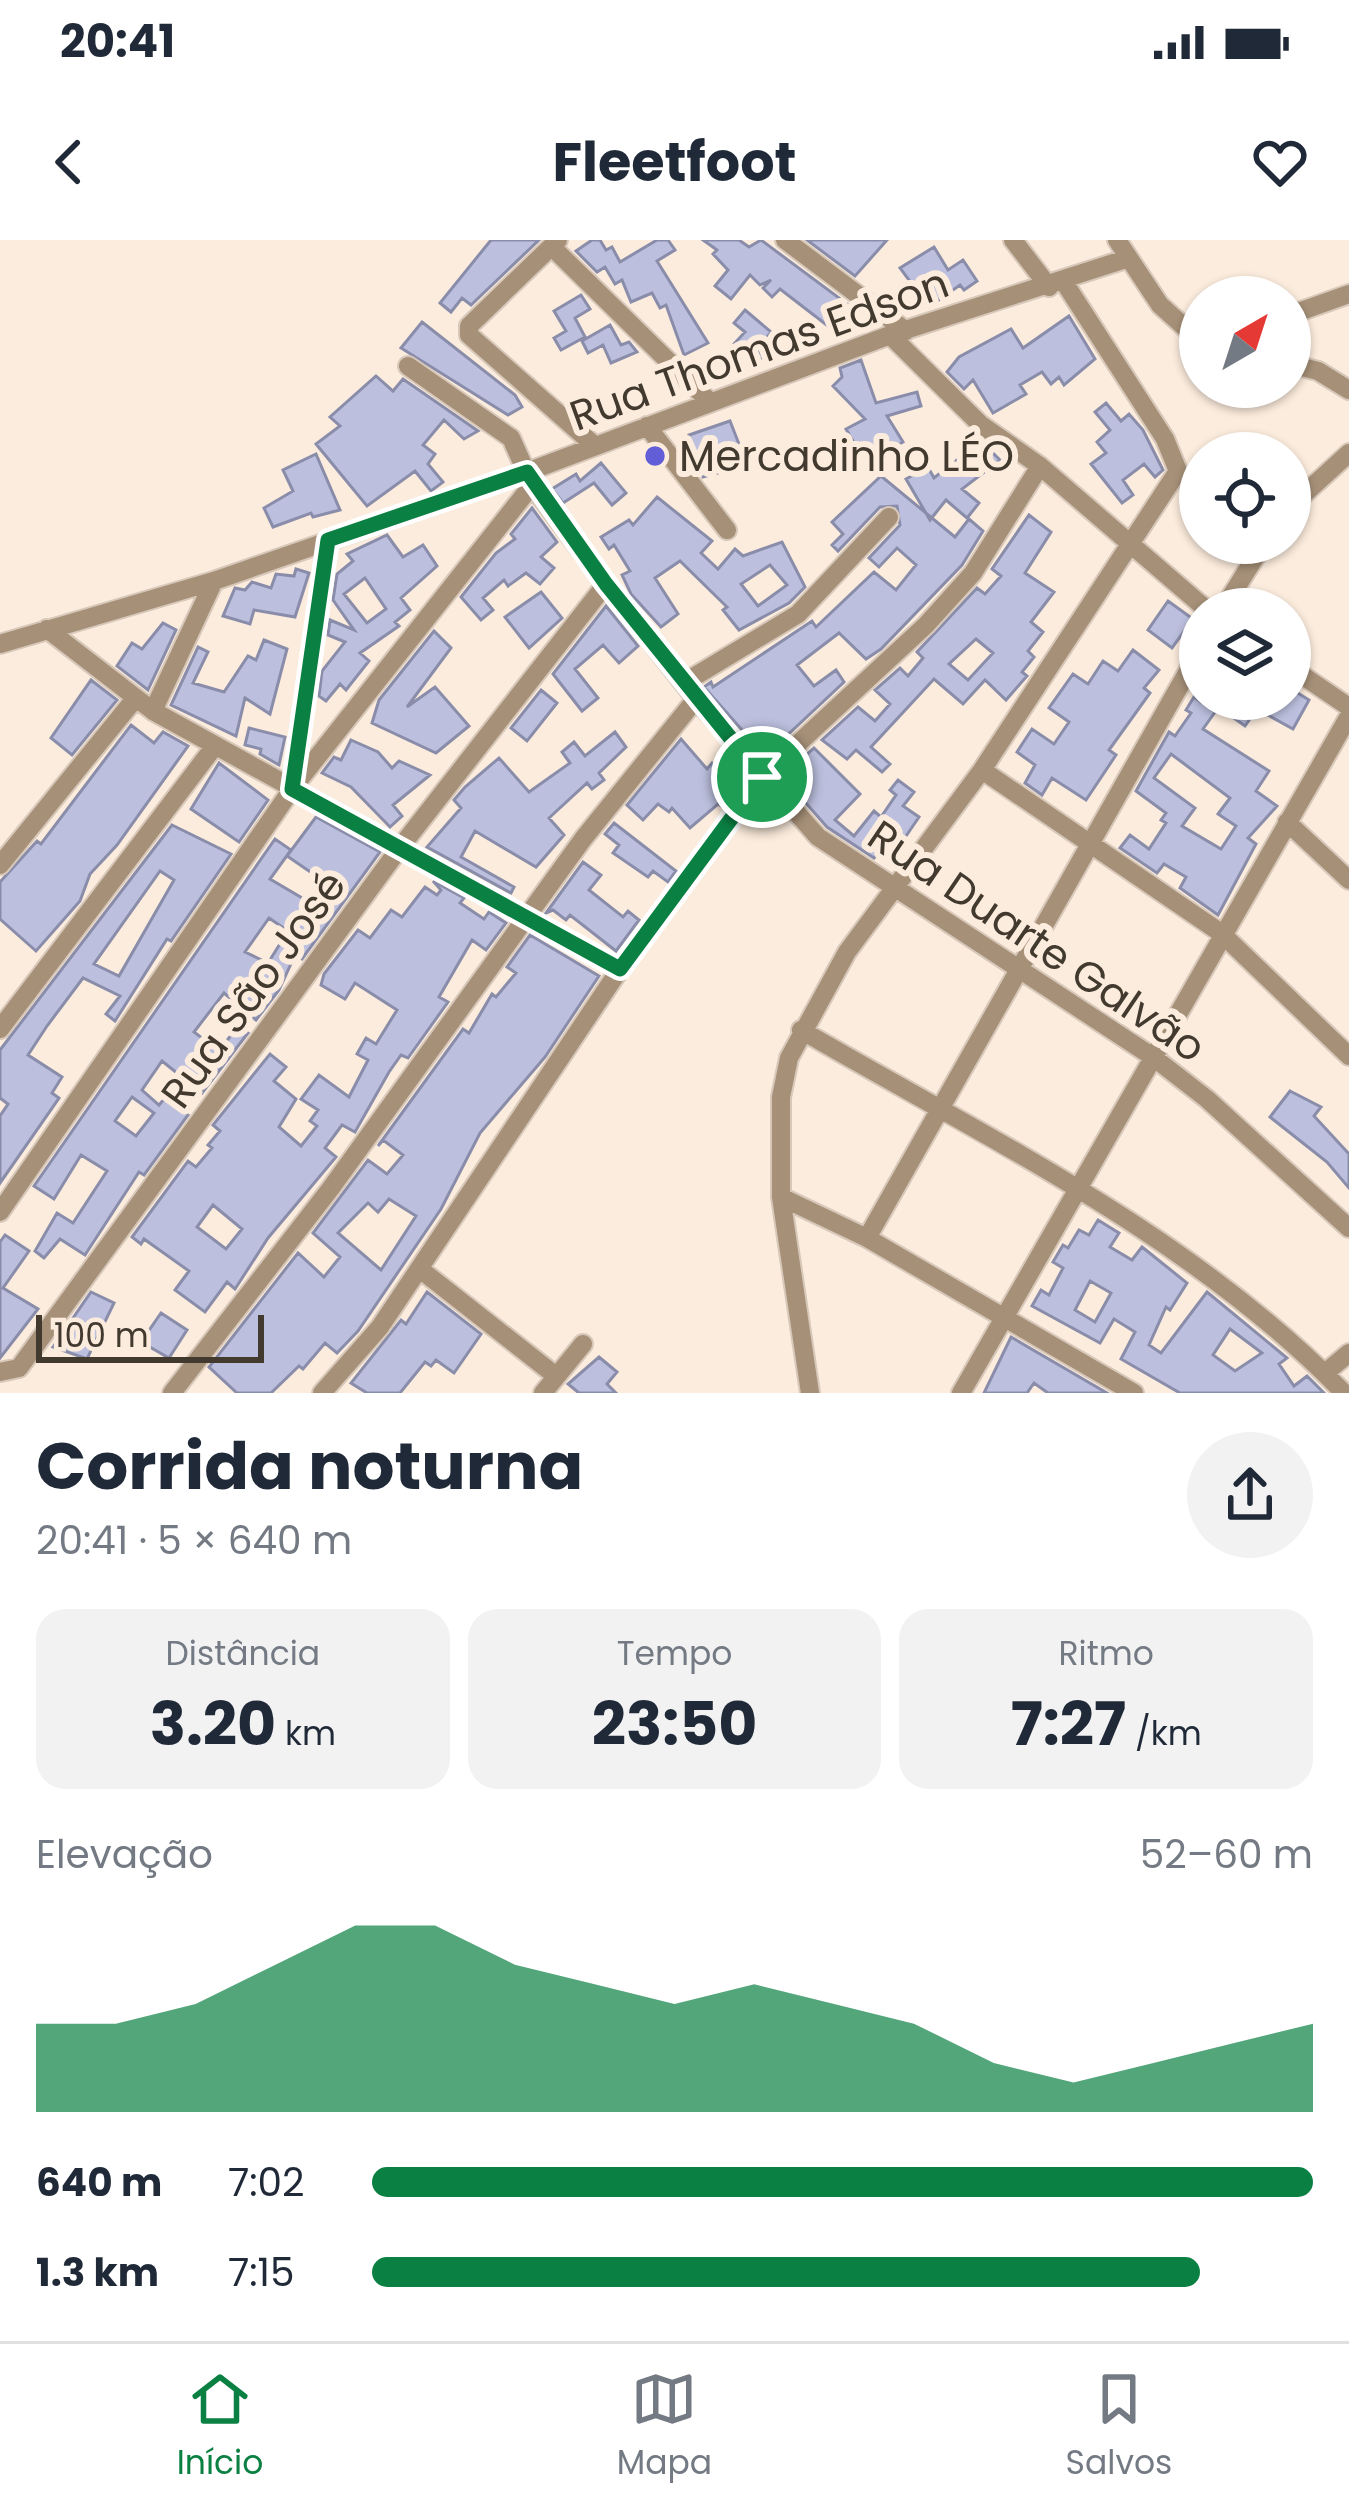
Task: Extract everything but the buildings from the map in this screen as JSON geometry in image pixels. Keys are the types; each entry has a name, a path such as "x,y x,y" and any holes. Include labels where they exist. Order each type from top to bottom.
{"street":[{"path":"785,240 898,333 980,424 1040,466 1180,588"},
{"path":"810,1393 781,1197 781,1097 801,1030 890,889 982,770 1127,544 1175,478 1178,463 1057,285 1013,240"},
{"path":"1117,240 1160,305 1179,322"},
{"path":"594,446 558,408 476,341 469,326 555,243 708,400"},
{"name":"Rua Thomas Edson","path":"0,644 214,581 328,540 530,478 594,446 708,400 1129,258"},
{"path":"1311,308 1349,294"},
{"name":"Rua Duarte Galvão","path":"408,366 511,437 530,478 606,584 762,777 818,836 890,889 1019,965 1153,1057 1208,1099 1349,1228"},
{"path":"1311,368 1349,390"},
{"path":"647,426 727,530"},
{"path":"1311,488 1349,453"},
{"path":"322,1393 421,1270 620,969 762,777 926,625 973,573 1040,466"},
{"path":"0,1212 292,789 530,478"},
{"path":"172,1393 344,1171 691,690 798,614 889,518"},
{"path":"292,789 328,540"},
{"path":"153,711 214,581"},
{"name":"Rua São José","path":"0,1372 19,1367 399,850 606,584"},
{"path":"47,629 134,700 620,969"},
{"path":"961,1393 1349,711 1311,683"},
{"path":"867,1238 1179,687"},
{"path":"0,865 134,700"},
{"path":"0,1029 214,746"},
{"path":"982,770 1221,933 1349,1056"},
{"path":"1287,823 1349,880"},
{"path":"801,1030 1077,1188 1232,1294 1344,1393"},
{"path":"781,1197 867,1238 1134,1393"},
{"path":"421,1270 556,1376"},
{"path":"543,1393 583,1344"},
{"path":"1325,1373 1349,1353"}],"place":[{"name":"Mercadinho LÉO","path":"655,456"}],"route":[{"path":"527,472 606,584 762,777 620,969 399,850 292,789 328,540 527,472"}]}
